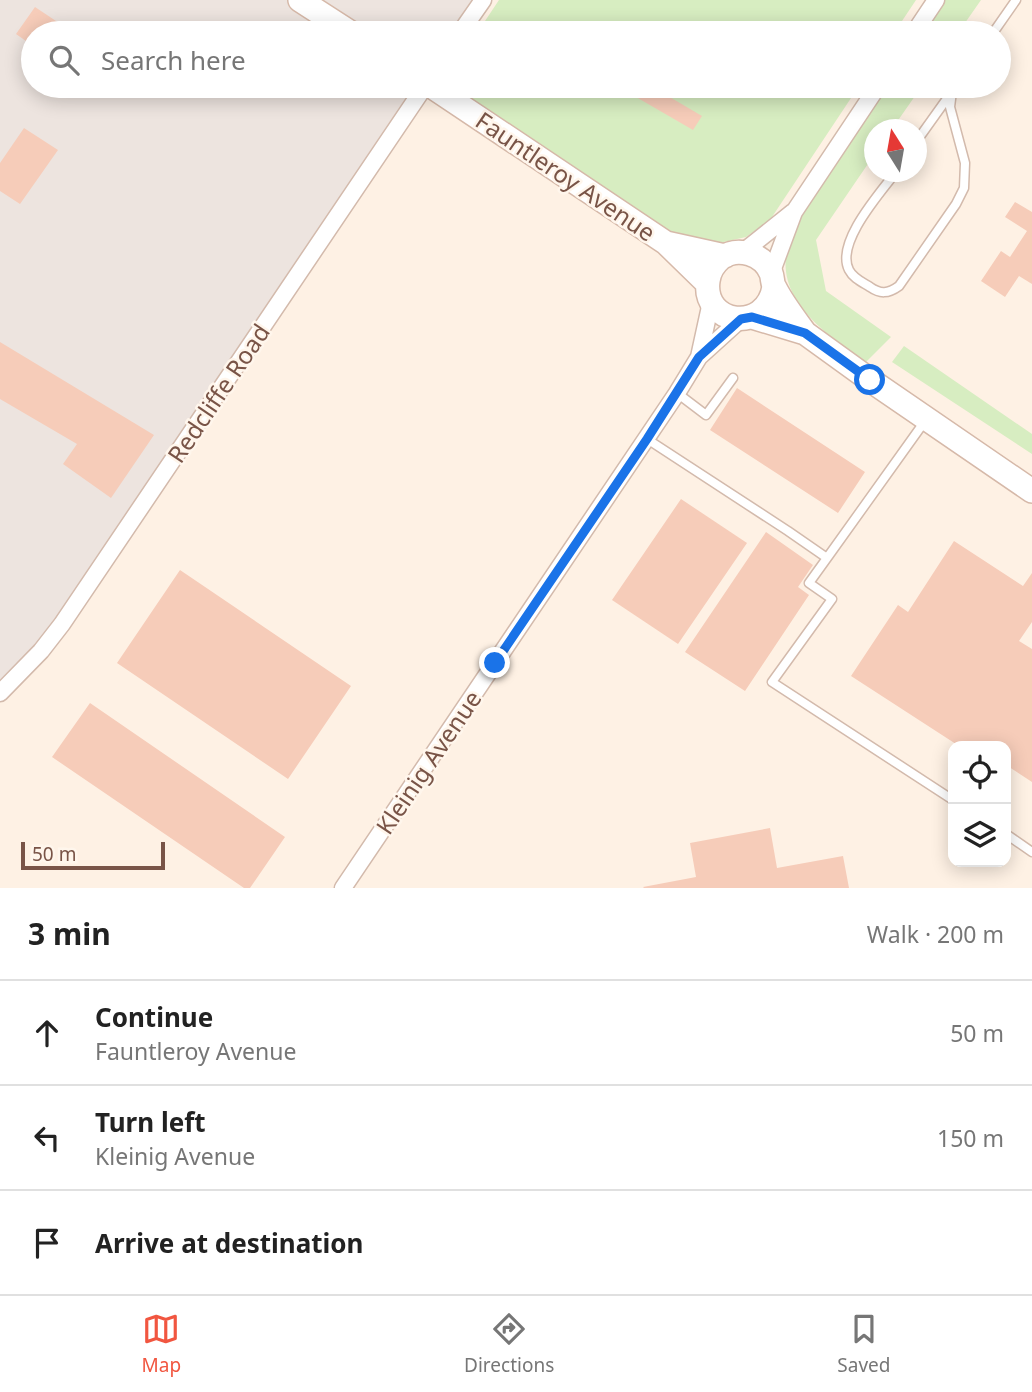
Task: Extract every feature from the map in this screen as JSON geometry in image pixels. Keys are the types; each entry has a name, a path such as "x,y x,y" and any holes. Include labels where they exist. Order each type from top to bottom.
{"main road":[{"path":"300,0 332,21"},
{"name":"Fauntleroy Avenue","path":"449,98 666,243 709,292"},
{"name":"Fauntleroy Avenue","path":"666,243 734,254"},
{"path":"805,333 766,265 759,258 734,254 713,267 709,275 709,292 722,313 805,333 1032,491"},
{"path":"746,318 761,312 768,304 773,280"}],"street":[{"path":"468,21 483,0"},
{"path":"922,21 936,0"},
{"name":"Redcliffe Road","path":"0,692 41,651 62,624 417,98"},
{"path":"773,280 794,212 870,98"},
{"path":"734,254 794,212"},
{"name":"Kleinig Avenue","path":"699,357 709,292"},
{"name":"Kleinig Avenue","path":"343,888 647,439 699,357 746,318"}],"lane":[{"path":"1001,21 1016,0"},
{"path":"927,126 947,98"},
{"path":"888,182 858,225 846,253 846,262 853,276 877,292 885,293 893,291 905,278 956,204 964,187 965,163 950,107 952,98"},
{"path":"677,393 706,415 733,378"},
{"path":"926,419 809,583 832,599 772,682 948,797"},
{"path":"647,439 827,558"},
{"path":"1011,837 1032,852"}],"shaded area":[{"path":"0,0 483,0 468,21 21,21 21,98 417,98 62,625 0,693"}],"green space":[{"path":"499,0 916,0 902,21 485,21"},
{"path":"945,0 981,0 966,21 931,21"},
{"path":"465,98 851,98 770,220 746,237 719,243 679,238"},
{"path":"880,98 914,98 899,119 866,119"},
{"path":"864,122 864,170 816,240 826,291 891,337 865,363 824,331 800,305 786,274 786,256 799,219"},
{"path":"904,346 1032,434 1032,454 892,362"}],"building":[{"path":"35,7 56,21 25,21"},
{"path":"638,98 671,98 702,116 693,130"},
{"path":"24,128 58,150 20,204 0,191 0,163"},
{"path":"1015,202 1032,212 1032,284 1019,276 1005,297 981,281 1001,251 1010,257 1027,231 1005,217"},
{"path":"0,342 154,435 111,498 63,464 77,444 0,399"},
{"path":"737,388 865,472 838,513 710,430"},
{"path":"681,499 747,543 678,644 612,600"},
{"path":"766,532 813,565 798,587 809,595 745,691 685,652"},
{"path":"954,541 1023,586 1032,573 1032,622 1019,641 1032,649 1032,782 1011,768 1011,741 951,741 851,676 898,605 908,612"},
{"path":"180,570 351,686 288,779 117,663"},
{"path":"90,703 285,837 250,888 244,888 52,757"},
{"path":"770,828 777,868 843,856 849,888 643,887 696,877 690,843"}],"route":[{"path":"495,663 647,439 699,357 741,319 752,317 805,333 870,380"}]}
